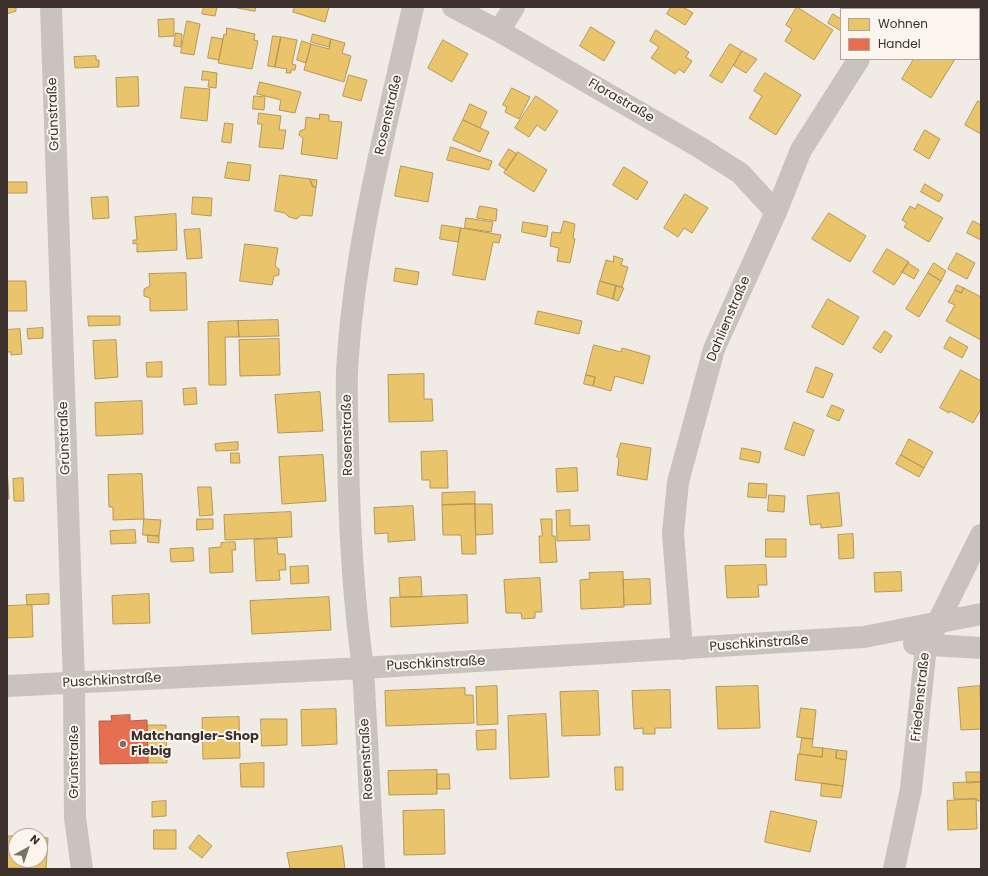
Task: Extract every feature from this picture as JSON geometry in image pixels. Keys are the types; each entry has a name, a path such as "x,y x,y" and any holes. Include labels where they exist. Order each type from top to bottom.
{"street":[{"name":"Grünstraße","path":"51,7 74,683 75,818 82,869"},
{"name":"Rosenstraße","path":"374,869 363,668 359,641 349,496 347,374 357,276 373,186 413,7"},
{"name":"Florastraße","path":"453,7 499,31 699,147 740,173 776,212"},
{"path":"499,31 514,7"},
{"name":"Dahlienstraße","path":"682,649 674,533 678,482 714,349 776,212 801,150 858,60"},
{"name":"Friedenstraße","path":"894,869 911,790 926,646 981,535"},
{"name":"Puschkinstraße","path":"7,686 363,668 864,637 938,623 973,614 981,614"},
{"name":"Puschkinstraße","path":"864,637 926,646 981,648"}],"building: Wohnen":[{"path":"7,7 16,7 16,11 7,14"},
{"path":"204,7 217,7 215,16 202,14"},
{"path":"233,7 256,7 255,11"},
{"path":"295,7 329,7 325,22 293,12"},
{"path":"671,7 683,7 693,13 685,25 667,14"},
{"path":"797,7 833,30 814,60 785,41 792,29 786,25"},
{"path":"833,14 840,18 840,30 828,23"},
{"path":"174,19 174,36 159,37 158,20"},
{"path":"187,21 200,24 194,55 181,53"},
{"path":"591,27 615,42 604,61 580,46"},
{"path":"227,28 255,34 254,40 258,41 252,69 218,63 224,34 226,35"},
{"path":"656,30 689,52 686,57 692,61 684,73 679,69 675,74 651,58 659,47 650,41"},
{"path":"176,33 182,34 181,47 174,46"},
{"path":"313,34 331,39 329,47 311,42"},
{"path":"273,36 281,37 275,67 268,66"},
{"path":"212,37 223,39 219,60 208,58"},
{"path":"281,37 297,40 292,64 296,65 295,70 291,70 291,73 286,73 287,69 275,67"},
{"path":"331,39 345,43 342,53 351,56 344,82 304,70 311,44 329,49"},
{"path":"443,40 468,54 452,82 428,68"},
{"path":"302,41 311,44 306,63 297,60"},
{"path":"730,44 742,51 722,83 710,76"},
{"path":"742,51 757,59 746,73 734,66"},
{"path":"96,56 96,60 99,60 99,67 75,68 74,57"},
{"path":"913,60 954,60 931,98 902,79"},
{"path":"203,71 217,73 216,88 208,87 209,80 202,80"},
{"path":"765,73 801,95 776,135 749,118 762,96 754,91"},
{"path":"349,75 367,80 361,101 343,96"},
{"path":"138,77 139,106 117,107 116,78"},
{"path":"260,82 301,92 295,113 279,110 281,100 257,94"},
{"path":"185,87 210,89 207,121 181,118"},
{"path":"512,88 530,97 519,119 505,112 507,107 503,105"},
{"path":"254,96 265,97 264,110 253,109"},
{"path":"536,96 558,111 545,131 537,125 529,137 515,128"},
{"path":"978,101 981,103 981,134 965,125"},
{"path":"470,104 487,112 480,128 463,120"},
{"path":"259,113 281,116 279,130 286,130 283,149 259,147 262,124 258,124"},
{"path":"320,114 329,115 329,121 342,122 337,159 301,154 303,138 299,135 300,131 305,129 306,117 319,119"},
{"path":"463,120 489,132 480,152 453,140"},
{"path":"225,123 233,124 231,143 222,142"},
{"path":"925,130 940,139 929,159 914,150"},
{"path":"451,147 492,161 489,170 447,160"},
{"path":"509,149 517,154 506,170 499,165"},
{"path":"518,152 547,170 534,192 504,173"},
{"path":"228,162 251,165 249,181 225,178"},
{"path":"401,166 433,173 428,202 395,196"},
{"path":"624,167 648,182 637,200 613,185"},
{"path":"280,175 310,179 313,187 316,187 312,216 301,215 297,219 289,217 285,213 275,211"},
{"path":"310,179 317,180 316,187 313,187"},
{"path":"7,182 27,182 27,193 7,193"},
{"path":"925,184 943,195 939,202 921,192"},
{"path":"685,194 708,208 692,233 684,228 678,237 664,228"},
{"path":"108,197 109,218 93,219 91,198"},
{"path":"193,197 212,198 211,216 192,214"},
{"path":"918,204 943,218 929,242 904,227 907,223 902,220 910,206 915,209"},
{"path":"480,206 497,209 496,221 477,218"},
{"path":"829,213 866,236 850,262 812,239"},
{"path":"176,214 177,250 137,252 137,243 133,244 133,240 137,240 135,217"},
{"path":"466,218 493,222 491,232 465,228"},
{"path":"564,221 575,224 573,238 575,239 570,263 557,261 559,248 550,246 552,232 560,233"},
{"path":"973,221 981,225 981,240 967,233"},
{"path":"523,222 548,226 546,237 522,232"},
{"path":"442,225 461,228 458,242 440,239"},
{"path":"461,228 501,235 499,243 493,242 485,280 453,275"},
{"path":"200,229 202,258 187,259 184,230"},
{"path":"245,244 278,248 275,266 279,269 279,275 274,276 272,285 240,281"},
{"path":"887,249 909,262 894,285 873,272"},
{"path":"957,253 975,263 967,279 948,269"},
{"path":"614,256 623,259 621,265 628,267 622,287 600,281 606,260 613,262"},
{"path":"908,263 919,270 914,279 902,272"},
{"path":"934,263 946,271 941,281 928,273"},
{"path":"396,268 419,272 417,285 394,281"},
{"path":"186,273 187,310 150,311 150,298 144,296 144,289 150,286 149,274"},
{"path":"928,273 941,281 919,317 906,309"},
{"path":"7,281 26,281 27,311 7,311"},
{"path":"600,281 616,286 613,299 597,294"},
{"path":"957,285 964,288 961,293 955,290"},
{"path":"616,286 624,288 618,301 613,299"},
{"path":"964,288 981,297 981,340 946,321 955,305 948,302 955,290 961,293"},
{"path":"828,299 859,317 843,345 812,327"},
{"path":"538,311 582,321 579,334 535,324"},
{"path":"88,316 120,316 120,325 89,326"},
{"path":"278,320 279,336 239,337 238,321"},
{"path":"238,321 239,337 225,337 226,385 209,385 208,322"},
{"path":"43,328 43,338 28,339 27,329"},
{"path":"20,329 22,354 11,355 11,352 7,352 7,330"},
{"path":"885,331 892,336 881,353 873,348"},
{"path":"950,337 968,347 962,358 944,348"},
{"path":"279,339 280,375 240,376 239,340"},
{"path":"116,340 118,377 95,379 93,341"},
{"path":"594,345 621,352 622,348 650,356 643,384 615,376 611,391 593,386 595,377 586,375"},
{"path":"162,362 162,377 147,377 146,363"},
{"path":"816,367 833,374 823,398 807,392"},
{"path":"961,370 981,381 981,409 973,423 950,411 949,413 940,408"},
{"path":"424,374 424,399 432,399 433,421 389,422 388,375"},
{"path":"586,375 595,377 593,386 584,384"},
{"path":"196,388 197,404 184,405 183,389"},
{"path":"320,392 323,431 278,433 275,395"},
{"path":"142,401 143,434 96,436 95,403"},
{"path":"832,405 844,410 839,421 827,416"},
{"path":"794,422 814,430 804,456 785,449"},
{"path":"909,439 933,452 924,468 901,455"},
{"path":"238,442 238,450 216,451 215,444"},
{"path":"621,443 651,448 647,480 617,475 619,459 617,457"},
{"path":"742,448 761,452 759,463 740,459"},
{"path":"447,451 448,488 430,488 430,480 422,480 421,452"},
{"path":"231,453 239,453 240,463 231,463"},
{"path":"323,455 326,501 282,504 279,457"},
{"path":"901,455 924,468 919,477 896,464"},
{"path":"7,467 9,499 7,499"},
{"path":"577,468 578,491 557,492 556,469"},
{"path":"142,474 144,519 113,520 113,507 109,507 108,475"},
{"path":"23,478 24,501 14,501 13,479"},
{"path":"749,483 767,484 766,498 748,497"},
{"path":"198,487 211,487 213,515 200,516"},
{"path":"475,492 475,504 442,505 442,493"},
{"path":"839,493 842,526 821,528 821,524 810,525 807,496"},
{"path":"769,495 785,496 784,512 768,511"},
{"path":"475,504 492,504 493,534 476,535"},
{"path":"475,504 476,554 462,554 461,535 443,535 442,505"},
{"path":"413,506 415,540 388,542 388,533 375,534 374,508"},
{"path":"570,510 570,526 589,525 590,540 557,541 556,511"},
{"path":"291,512 292,537 225,540 224,515"},
{"path":"144,519 161,520 159,536 143,535"},
{"path":"197,519 213,519 213,529 197,530"},
{"path":"541,519 552,519 552,536 555,536 557,562 540,563 539,536 542,536"},
{"path":"135,530 136,543 111,544 110,531"},
{"path":"853,534 854,558 839,559 838,535"},
{"path":"148,535 159,536 159,543 148,542"},
{"path":"277,539 278,554 285,554 286,570 279,570 280,580 256,581 254,540"},
{"path":"766,539 786,539 786,557 766,557"},
{"path":"235,542 236,550 232,550 233,572 210,573 209,548 221,547 221,543"},
{"path":"193,548 194,561 171,562 170,549"},
{"path":"766,565 767,585 758,585 759,597 727,598 725,566"},
{"path":"308,566 309,583 291,584 290,567"},
{"path":"623,572 624,607 581,609 580,580 590,579 589,573"},
{"path":"901,572 902,591 875,592 874,573"},
{"path":"421,577 422,597 400,597 399,578"},
{"path":"540,578 542,612 535,612 535,618 522,619 521,613 506,613 504,580"},
{"path":"650,579 651,604 624,605 623,580"},
{"path":"49,594 49,604 27,605 26,595"},
{"path":"149,594 150,623 113,624 112,596"},
{"path":"467,595 468,623 391,627 390,598"},
{"path":"329,597 331,630 252,634 250,601"},
{"path":"32,605 33,637 7,638 7,606"},
{"path":"497,686 498,724 477,725 476,687"},
{"path":"758,686 760,728 718,729 716,687"},
{"path":"980,686 981,729 961,730 958,688"},
{"path":"465,688 465,695 473,695 474,723 386,726 385,691"},
{"path":"670,690 671,728 655,728 655,734 643,734 643,728 634,729 632,691"},
{"path":"598,691 600,735 562,736 560,692"},
{"path":"801,708 816,710 813,739 797,737"},
{"path":"336,709 337,744 302,746 301,710"},
{"path":"546,714 549,777 510,779 508,716"},
{"path":"239,717 240,758 203,759 202,718"},
{"path":"261,719 287,719 287,745 262,746"},
{"path":"147,725 166,725 167,763 148,763"},
{"path":"496,730 496,749 477,750 476,731"},
{"path":"802,738 813,739 812,747 823,748 822,757 800,754"},
{"path":"823,748 837,750 836,758 846,760 843,786 795,780 798,754 822,757"},
{"path":"837,750 847,751 846,760 836,758"},
{"path":"264,763 264,787 241,787 240,764"},
{"path":"615,767 623,767 623,790 616,790"},
{"path":"437,770 437,794 389,795 388,771"},
{"path":"966,772 981,772 981,782 967,783"},
{"path":"437,774 449,774 450,789 437,789"},
{"path":"981,782 981,801 977,801 977,799 954,799 953,783"},
{"path":"822,783 843,786 841,798 821,796"},
{"path":"976,799 977,829 948,830 947,801"},
{"path":"166,801 166,816 152,817 152,802"},
{"path":"444,810 445,854 404,855 403,811"},
{"path":"771,811 817,821 810,852 765,842"},
{"path":"154,830 176,830 176,849 154,849"},
{"path":"199,835 212,846 202,858 189,848"},
{"path":"7,836 8,868 46,868 46,869 7,868"},
{"path":"342,846 345,869 290,869 287,853"}],"building: Handel":[{"name":"Matchangler-Shop Fiebig","path":"130,715 130,721 147,720 148,763 100,764 99,721 112,721 111,716"}],"place":[{"name":"Matchangler-Shop Fiebig","path":"123,744"}]}
